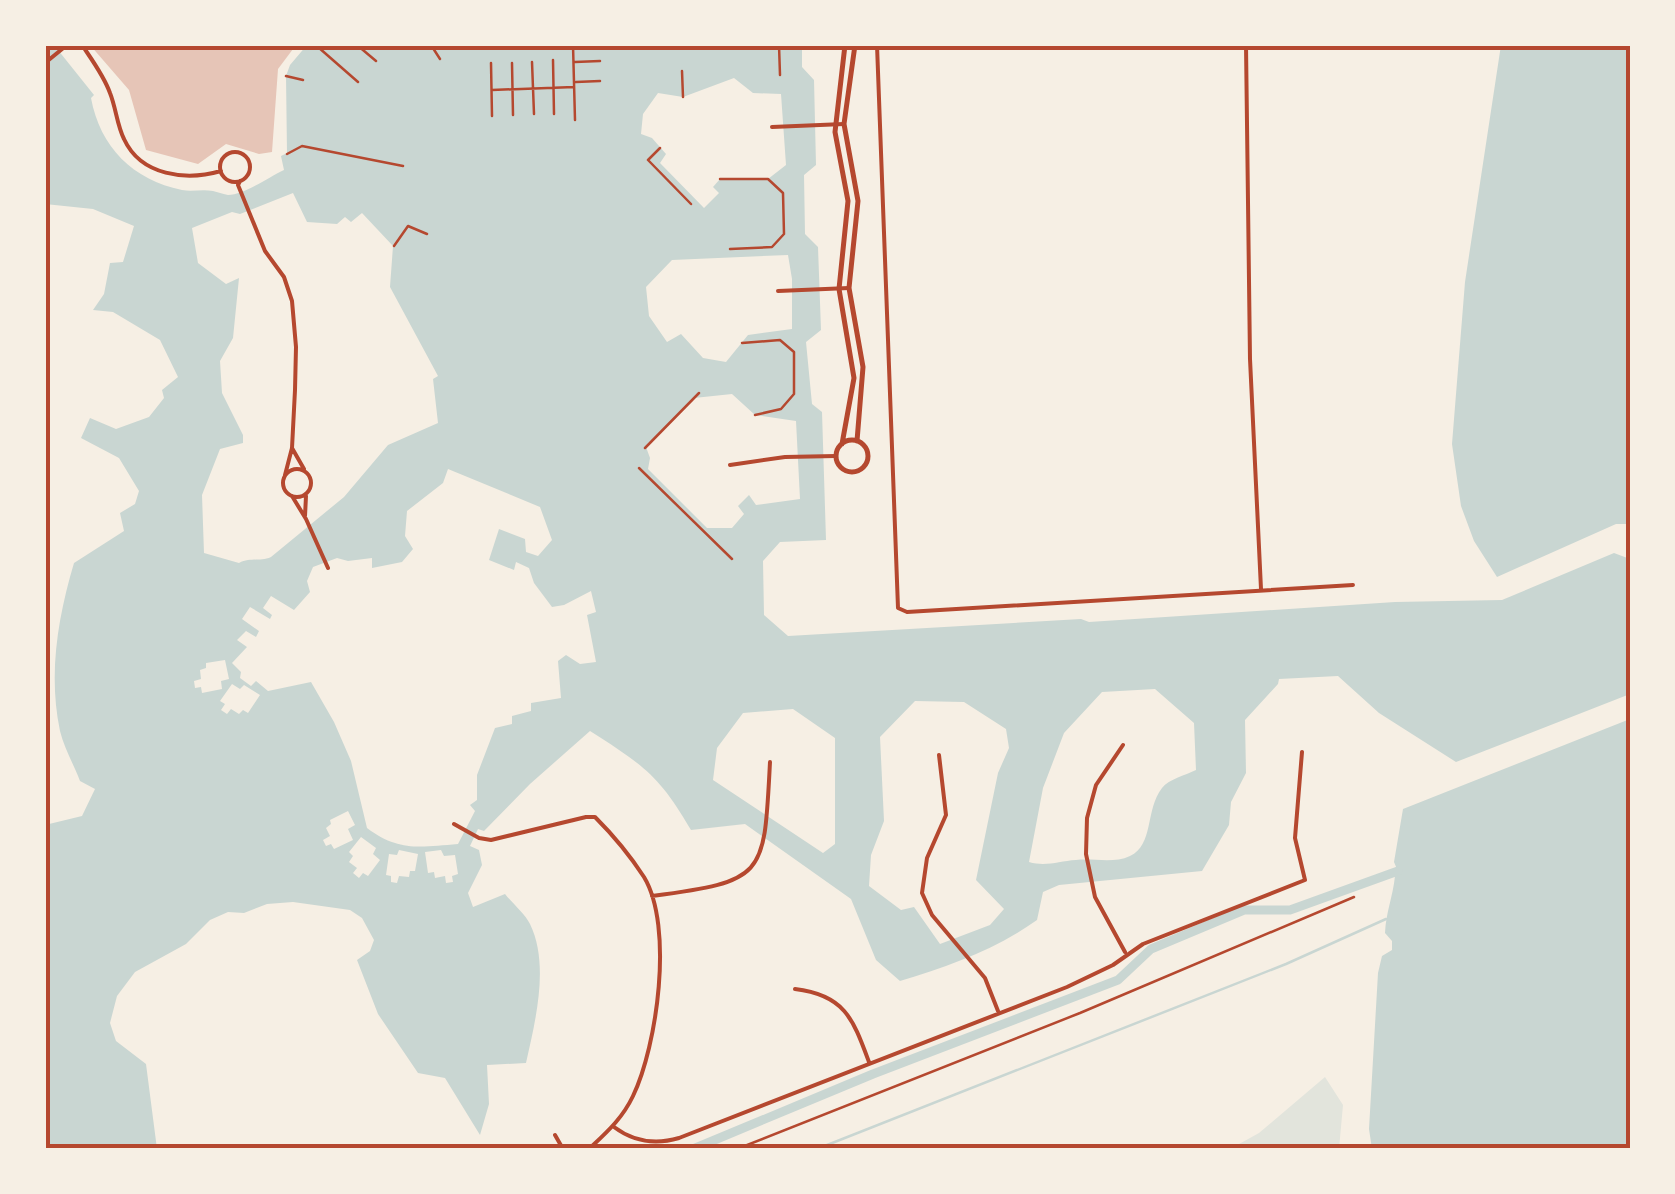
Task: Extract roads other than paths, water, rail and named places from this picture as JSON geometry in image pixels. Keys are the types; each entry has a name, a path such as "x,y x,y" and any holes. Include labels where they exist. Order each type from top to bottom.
{"street":[{"path":"82,45 110,91 123,138 132,153 160,172 198,178 221,172"},
{"path":"836,456 842,444 854,378 835,289 849,209 834,125 845,45"},
{"path":"855,45 844,124 858,201 848,288 863,368 857,441"},
{"path":"877,45 898,608 907,612 1354,584"},
{"path":"1246,45 1250,359 1261,589"},
{"path":"45,63 64,48"},
{"path":"772,127 844,124"},
{"path":"221,172 226,156 242,154 250,168 239,183"},
{"path":"221,172 228,180 239,183"},
{"path":"239,183 265,251 284,278 292,300 296,347 292,448 284,488 306,517 328,568"},
{"path":"778,291 848,288"},
{"path":"836,456 844,470 859,470 868,458 866,447 857,441 842,444"},
{"path":"292,448 311,486 306,494 306,517"},
{"path":"730,465 784,457 836,456"},
{"path":"286,475 296,469 306,472"},
{"path":"292,496 306,494"},
{"path":"1123,745 1096,785 1087,818 1086,854 1092,886 1126,953"},
{"path":"614,1128 640,1140 671,1140 1091,977 1126,953 1304,880 1295,838 1302,752"},
{"path":"940,756 946,815 927,858 922,893 932,914 986,978 999,1014"},
{"path":"652,896 730,883 754,866 765,844 770,762"},
{"path":"454,824 478,838 490,840 586,816 596,817 644,877 652,896 660,964 654,1028 640,1080 614,1128 589,1149"},
{"path":"795,989 822,994 842,1006 869,1062"},
{"path":"555,1136 563,1149"}],"lane":[{"path":"737,1149 1080,1013 1354,897"}],"waterway":[{"path":"693,1149 873,1074 1118,980 1151,949 1244,910 1290,910 1398,871"},
{"path":"817,1149 1286,964 1386,919"}]}
